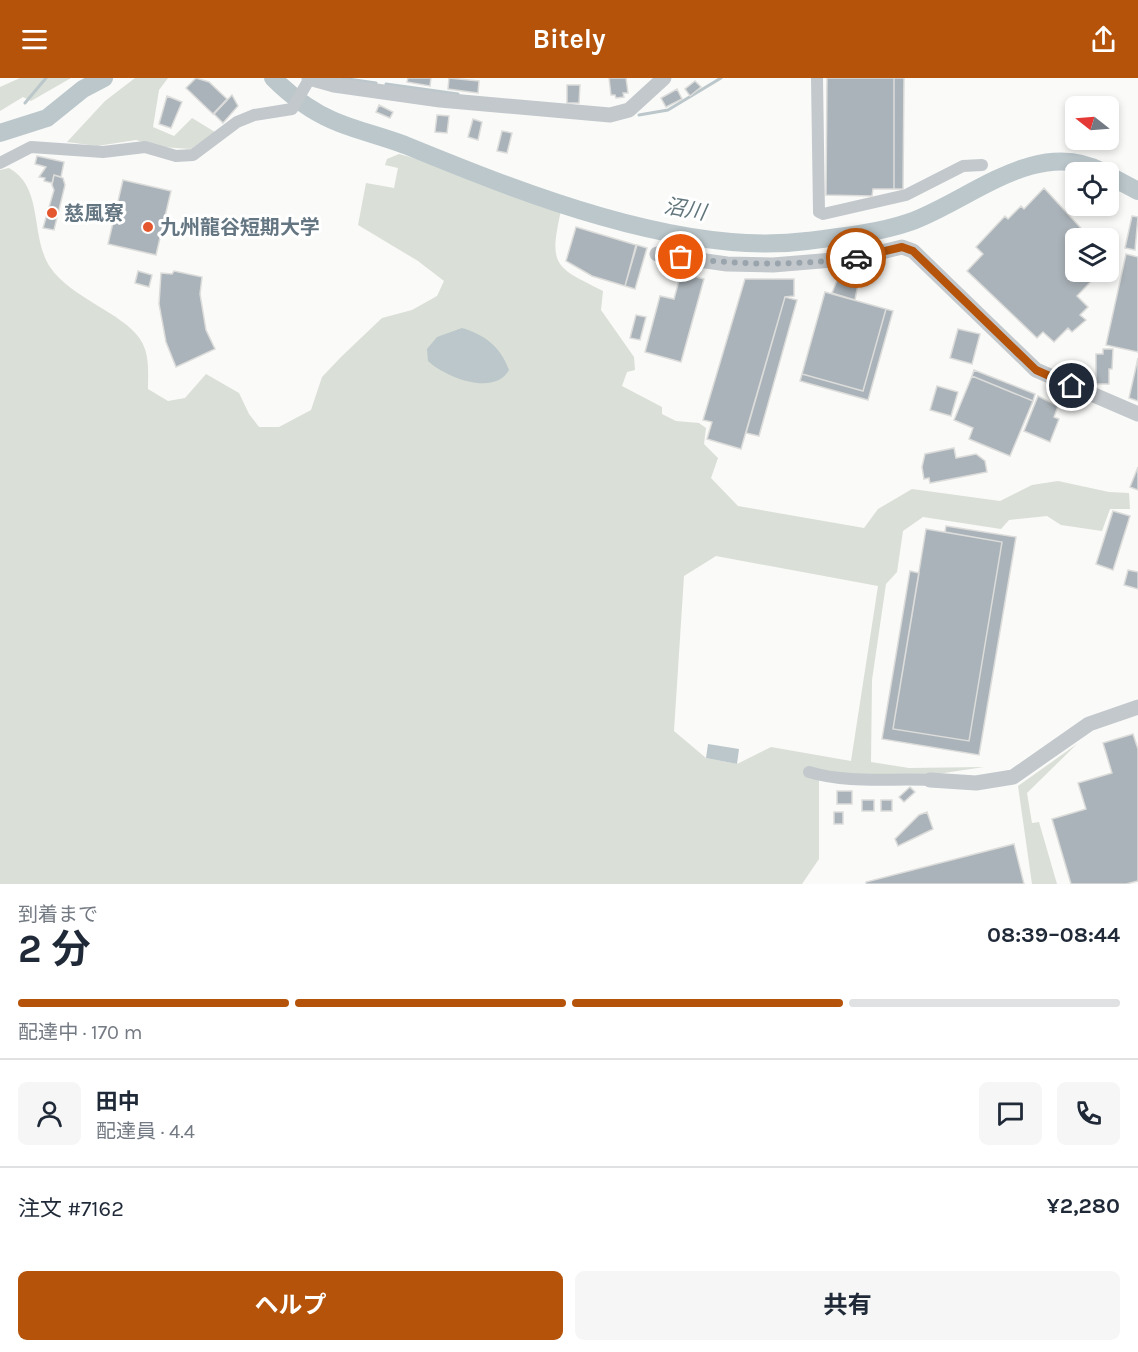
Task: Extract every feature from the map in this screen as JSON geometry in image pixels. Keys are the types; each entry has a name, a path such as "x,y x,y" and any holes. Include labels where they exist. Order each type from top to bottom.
{"street":[{"path":"0,163 31,147 103,152 145,147 176,156 193,155 237,122 254,114 292,109 309,81 440,100 610,115 629,110 664,78"},
{"path":"817,78 819,212 824,214 890,200 906,195 963,166 982,165"},
{"path":"657,254 727,264 773,265 857,258 902,247 913,251 1036,370 1138,414"},
{"path":"809,772 827,777 858,780 930,780 976,783 1013,777 1089,724 1138,707"}],"shaded area":[{"path":"20,78 71,78 31,101 23,97 0,111 0,87"},
{"path":"135,78 168,78 159,90 153,127 174,136 192,118 215,132 191,149 161,147 136,140 97,146 67,142 105,101"},
{"path":"399,154 439,165 561,211 555,244 556,255 560,263 575,276 603,291 601,310 634,357 635,370 627,372 622,386 662,407 662,414 676,421 699,423 706,428 704,444 718,458 711,478 738,506 864,528 878,509 912,489 1000,501 1032,485 1058,481 1109,492 1129,493 1130,509 1110,509 1102,531 1061,525 1047,516 1009,520 1001,529 923,517 903,531 897,572 886,584 872,680 871,762 909,768 984,767 937,774 819,775 819,859 802,884 0,884 0,170 9,168 20,176 27,187 44,255 59,278 83,297 122,321 140,339 147,357 148,389 168,401 185,398 206,374 239,393 249,414 259,427 279,427 311,410 322,377 382,318 412,310 437,296 444,281 418,261 358,225 366,183 394,188 398,168 385,165 387,159","holes":["716,556 878,586 851,761 771,747 737,764 706,758 674,731 684,576"]},
{"path":"462,328 485,338 501,354 509,370 502,378 492,382 469,382 446,373 428,361 427,349 437,337"},
{"path":"708,744 739,749 737,764 706,758"},
{"path":"1077,744 1027,793 1032,823 1039,822 1057,884 1032,884 1018,786"}],"building":[{"path":"196,78 209,82 227,99 213,114 186,88"},
{"path":"408,78 431,78 430,86 407,82"},
{"path":"449,78 479,81 478,93 448,89"},
{"path":"609,78 626,78 628,93 623,93 624,97 616,98 615,95 611,95"},
{"path":"827,78 894,78 894,189 873,189 872,196 826,195"},
{"path":"894,78 904,78 903,189 894,189"},
{"path":"695,81 701,87 690,96 685,89"},
{"path":"567,85 580,85 579,103 567,103"},
{"path":"677,89 682,99 666,107 661,98"},
{"path":"232,95 238,106 223,123 214,114"},
{"path":"167,96 182,102 171,128 159,124"},
{"path":"379,105 393,112 390,118 376,112"},
{"path":"437,115 449,116 447,133 435,132"},
{"path":"473,119 482,122 478,140 468,137"},
{"path":"502,131 512,133 507,153 497,151"},
{"path":"37,156 64,162 61,177 54,175 52,183 39,177 46,167 35,164"},
{"name":"慈風寮","path":"54,175 63,178 65,185 54,230 43,228 54,190 52,185"},
{"path":"123,180 171,191 156,255 108,244"},
{"path":"1044,188 1065,211 1065,216 1070,216 1081,228 1065,228 1065,282 1090,282 1077,296 1088,307 1080,315 1086,320 1072,332 1068,328 1054,342 1043,332 1037,338 967,271 983,254 976,247 1005,216 1008,219 1021,206 1024,209"},
{"path":"1132,216 1138,217 1135,250 1125,248"},
{"path":"576,227 636,245 625,286 592,276 566,261"},
{"path":"637,245 647,248 635,289 625,286"},
{"path":"1126,254 1138,257 1138,352 1106,345"},
{"path":"138,271 152,275 149,287 135,283"},
{"path":"174,271 202,277 200,294 206,330 215,349 176,367 166,342 159,304 161,273 172,274"},
{"path":"681,273 704,279 681,362 645,352 660,296 674,299"},
{"path":"840,273 859,278 855,300 832,293"},
{"path":"745,279 794,279 794,296 785,297 741,449 707,439 712,422 703,420"},
{"path":"825,292 886,309 863,391 802,374"},
{"path":"785,297 797,300 759,436 746,433"},
{"path":"886,309 893,311 868,400 800,381 802,374 863,391"},
{"path":"636,315 646,317 640,340 630,338"},
{"path":"958,329 980,334 972,364 950,358"},
{"path":"1103,349 1113,349 1109,384 1096,384 1096,354 1103,354"},
{"path":"1138,358 1138,401 1129,398"},
{"path":"974,370 1035,394 1033,401 972,376"},
{"path":"972,376 1033,401 1010,456 969,439 973,428 954,420"},
{"path":"937,386 958,392 951,416 930,410"},
{"path":"1038,396 1058,406 1054,417 1059,419 1050,442 1024,431"},
{"path":"954,448 956,458 976,454 985,461 987,472 930,483 929,478 924,479 922,467 925,454"},
{"path":"1138,467 1138,490 1130,487"},
{"path":"1113,511 1130,516 1113,570 1096,564"},
{"path":"946,526 1016,537 979,755 882,739 910,571 919,573 893,729 969,741 1002,542 945,532"},
{"path":"926,529 1002,542 969,741 893,729"},
{"path":"1128,570 1138,572 1138,589 1124,585"},
{"path":"1133,734 1138,749 1138,881 1126,884 1071,884 1052,819 1086,809 1078,783 1112,773 1103,743"},
{"path":"910,787 915,792 904,802 899,797"},
{"path":"837,791 852,791 852,804 837,804"},
{"path":"862,800 874,800 874,811 862,811"},
{"path":"881,800 892,800 892,811 881,811"},
{"path":"834,812 843,812 843,824 834,824"},
{"path":"927,812 933,829 898,846 895,839 919,815"},
{"path":"1014,844 1024,884 866,884 866,882"}],"waterway":[{"path":"25,103 46,78"},
{"name":"沼川","path":"0,133 47,118 83,89 104,78"},
{"name":"沼川","path":"273,78 308,107 341,124 602,217 655,230 707,239 758,243 807,241 885,229 933,212 980,187 1028,166 1065,162"},
{"path":"341,78 376,83"},
{"path":"639,115 668,110 721,78"},
{"path":"386,84 458,94"},
{"name":"沼川","path":"1119,181 1138,191"}],"way so far":[{"path":"681,257 727,264 773,265 856,258"}],"place":[{"name":"慈風寮","path":"52,213"},
{"name":"九州龍谷短期大学","path":"148,227"}],"route":[{"path":"856,258 902,247 913,251 1036,370 1072,386"}]}
